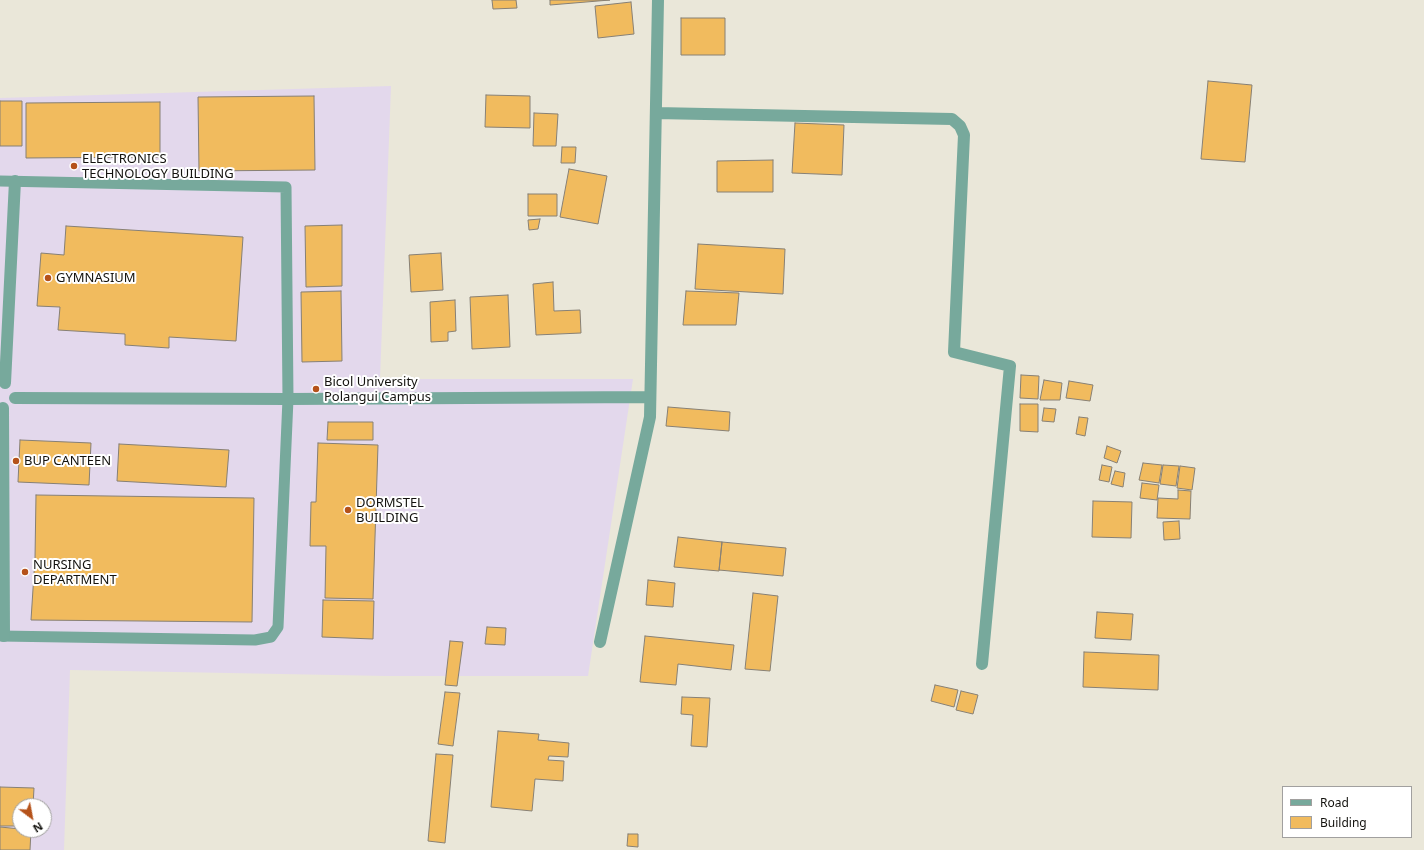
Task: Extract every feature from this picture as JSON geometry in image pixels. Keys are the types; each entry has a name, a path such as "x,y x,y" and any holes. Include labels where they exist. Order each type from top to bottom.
{"street":[{"path":"600,642 650,417 658,0"},
{"path":"656,113 952,119 960,126 964,135 954,352 1010,366 982,664"},
{"path":"2,636 1,408 11,404 15,398 11,386 3,383 15,181"},
{"path":"15,398 288,399 650,397"}],"lane":[{"path":"0,181 286,187 288,399 278,627 271,637 255,640 2,636"}],"shaded area":[{"name":"Bicol University Polangui Campus","path":"391,86 380,379 633,379 588,676 387,676 70,670 64,850 0,850 0,98"}],"building":[{"path":"492,0 516,0 517,8 493,9"},
{"path":"550,0 610,0 550,5"},
{"path":"631,2 634,34 598,38 595,6"},
{"path":"681,18 725,18 725,55 681,55"},
{"path":"1208,81 1252,85 1245,162 1201,159"},
{"path":"486,95 530,96 530,128 485,127"},
{"path":"314,96 315,170 199,171 198,97"},
{"path":"0,101 22,101 22,146 0,146"},
{"path":"160,102 160,157 26,158 26,103"},
{"path":"534,113 558,114 556,146 533,146"},
{"path":"795,123 844,125 842,175 792,173"},
{"path":"562,147 576,147 575,163 561,163"},
{"path":"773,160 773,192 717,192 717,161"},
{"path":"569,169 607,176 598,224 560,217"},
{"path":"528,194 557,194 557,216 528,216"},
{"path":"540,219 538,229 529,230 528,220"},
{"path":"342,225 342,286 306,287 305,226"},
{"path":"66,226 243,237 236,341 169,337 169,348 125,345 125,334 58,330 60,307 37,306 41,253 64,255"},
{"path":"698,244 785,249 783,294 695,289"},
{"path":"441,253 443,290 411,292 409,255"},
{"path":"553,282 554,311 580,310 581,333 536,335 533,284"},
{"path":"341,291 342,361 302,362 301,292"},
{"path":"686,291 739,293 736,325 683,325"},
{"path":"508,295 510,347 472,349 470,297"},
{"path":"455,300 456,331 448,332 448,341 431,342 430,302"},
{"path":"1021,375 1039,376 1038,399 1020,398"},
{"path":"1044,380 1062,383 1060,400 1040,400"},
{"path":"1069,381 1093,385 1090,401 1066,398"},
{"path":"1020,404 1038,404 1038,432 1020,431"},
{"path":"668,407 730,412 729,431 666,426"},
{"path":"1044,408 1056,409 1054,422 1042,421"},
{"path":"1079,417 1088,418 1085,436 1076,434"},
{"path":"328,422 373,422 373,440 327,440"},
{"path":"20,440 91,443 89,485 18,482"},
{"path":"318,443 378,445 373,599 325,598 326,546 310,546 311,502 316,502"},
{"path":"119,444 229,450 226,487 117,481"},
{"path":"1107,446 1121,451 1117,463 1104,458"},
{"path":"1143,463 1162,465 1159,483 1139,480"},
{"path":"1102,465 1112,467 1109,482 1099,480"},
{"path":"1163,465 1179,466 1176,486 1160,484"},
{"path":"1180,466 1195,468 1192,490 1177,488"},
{"path":"1115,471 1125,473 1123,487 1111,484"},
{"path":"1142,483 1159,485 1157,500 1140,498"},
{"path":"1178,490 1191,491 1190,519 1157,518 1158,498 1178,499"},
{"path":"36,495 254,498 252,622 31,620 35,558"},
{"path":"1093,501 1132,502 1131,538 1092,537"},
{"path":"1179,521 1180,539 1164,540 1163,522"},
{"path":"678,537 722,542 719,571 674,567"},
{"path":"722,542 786,548 783,576 719,570"},
{"path":"648,580 675,583 673,607 646,605"},
{"path":"753,593 778,596 770,671 745,669"},
{"path":"323,600 374,601 373,639 322,637"},
{"path":"1097,612 1133,614 1131,640 1095,638"},
{"path":"487,627 506,628 505,645 485,644"},
{"path":"645,636 734,645 731,670 678,664 676,685 640,682"},
{"path":"450,641 463,642 457,686 445,685"},
{"path":"1084,652 1159,655 1158,690 1083,687"},
{"path":"935,685 958,690 954,707 931,701"},
{"path":"961,691 978,695 973,714 956,710"},
{"path":"445,692 460,693 453,746 438,744"},
{"path":"682,697 710,698 707,747 691,746 693,715 681,714"},
{"path":"498,731 539,734 538,740 569,743 568,757 549,756 548,760 564,761 563,781 535,779 532,811 491,807"},
{"path":"436,754 453,755 445,843 428,841"},
{"path":"0,787 34,788 33,798 12,798 12,826 0,826"},
{"path":"0,827 12,828 12,838 31,838 30,850 0,850"},
{"path":"628,834 638,834 638,847 627,846"}],"place":[{"name":"ELECTRONICS TECHNOLOGY BUILDING","path":"74,166"},
{"name":"GYMNASIUM","path":"48,278"},
{"name":"Bicol University Polangui Campus","path":"316,389"},
{"name":"BUP CANTEEN","path":"16,461"},
{"name":"DORMSTEL BUILDING","path":"348,510"},
{"name":"NURSING DEPARTMENT","path":"25,572"}]}
